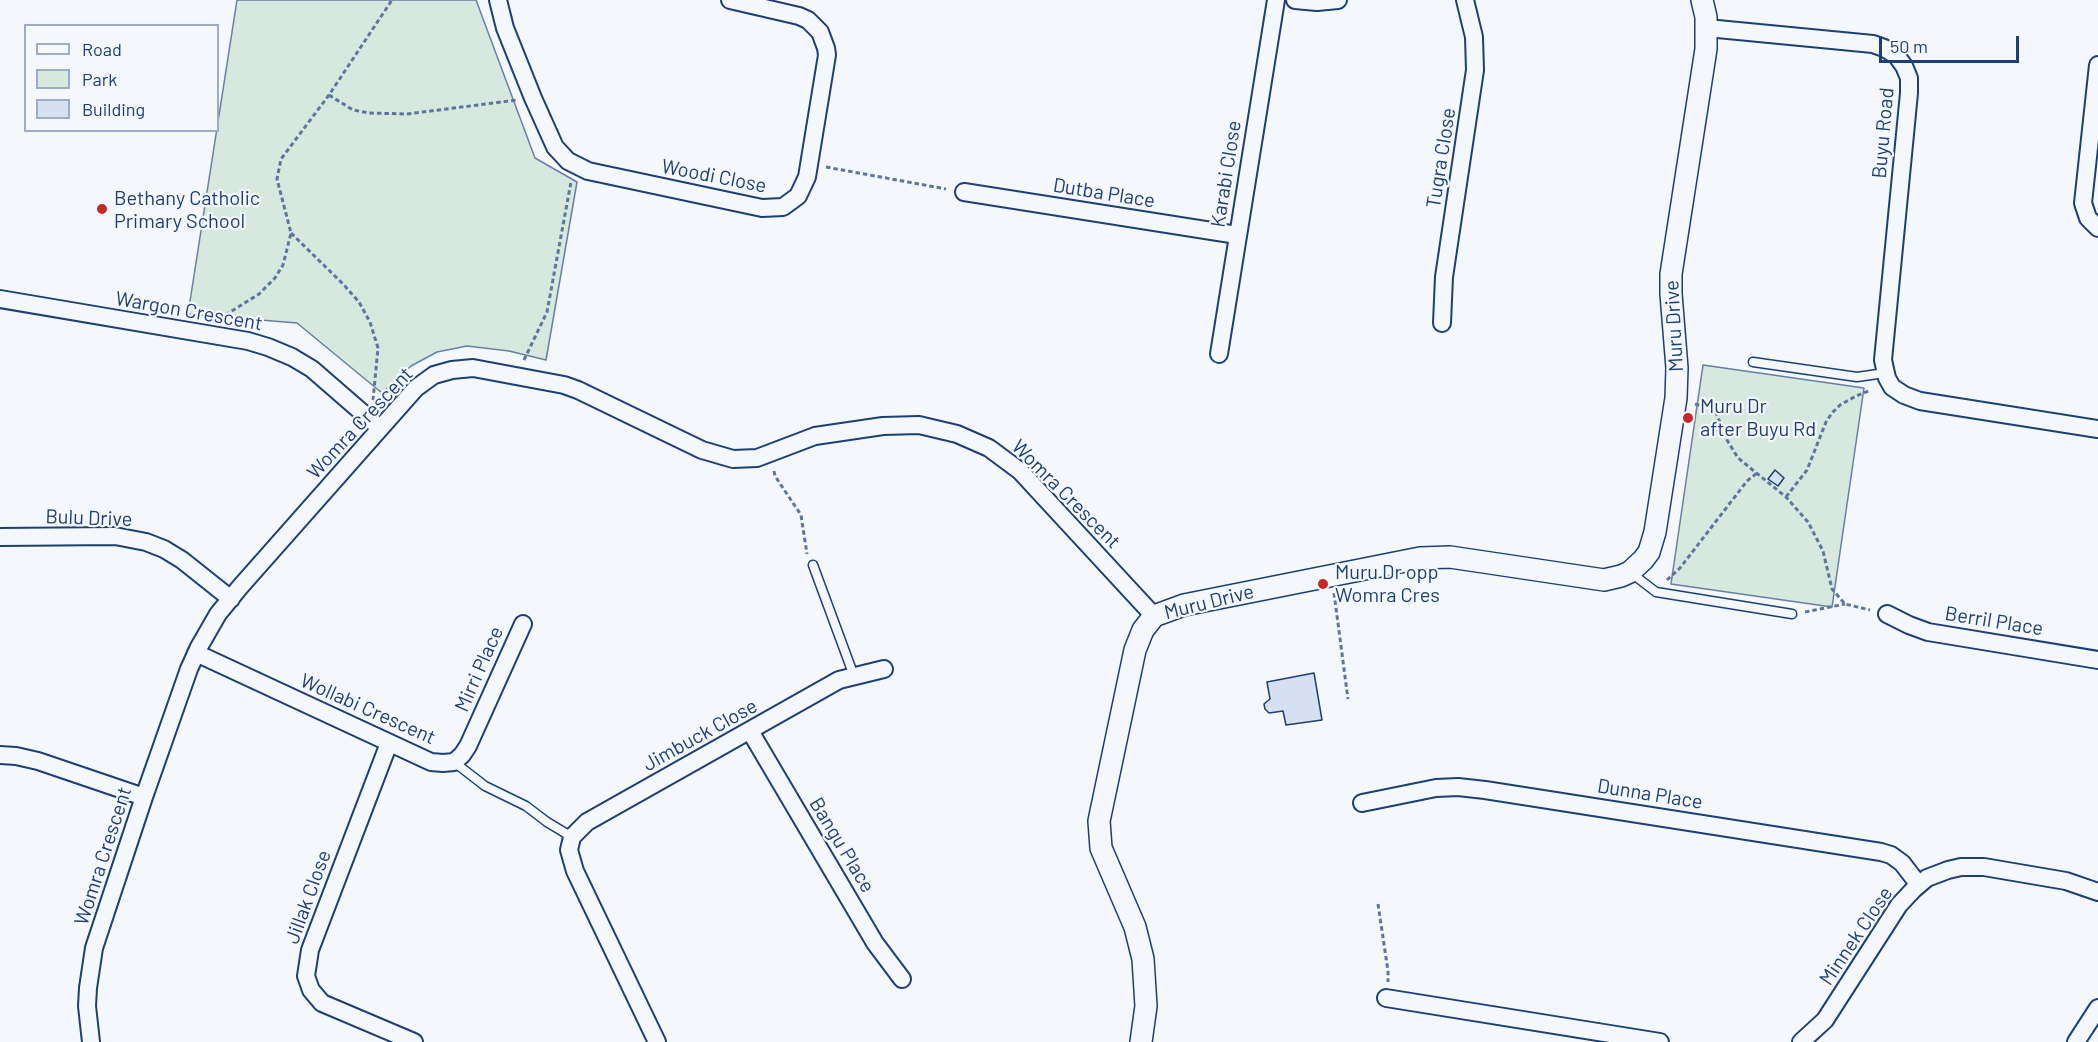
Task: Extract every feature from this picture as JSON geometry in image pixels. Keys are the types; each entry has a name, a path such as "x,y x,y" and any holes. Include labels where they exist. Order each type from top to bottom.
{"street":[{"path":"498,0 505,28 557,151 574,166"},
{"name":"Woodi Close","path":"574,166 588,171 772,209 783,207 798,196 810,164 827,55 820,32 808,20 799,16 730,0"},
{"name":"Karabi Close","path":"1219,354 1276,0"},
{"path":"1295,0 1317,2 1338,0"},
{"name":"Tugra Close","path":"1442,323 1444,277 1476,57 1473,28 1465,0"},
{"name":"Muru Drive","path":"1141,1042 1146,989 1143,959 1135,927 1101,848 1099,821 1135,650 1143,630 1154,616 1184,604 1430,557 1459,558 1594,579 1613,579 1630,572 1644,560 1649,552 1655,532 1676,398 1677,356 1671,274 1706,49 1707,28 1702,0"},
{"name":"Buyu Road","path":"1707,28 1874,44 1896,55 1904,66 1910,85 1883,354 1887,378"},
{"path":"2098,65 2083,203 2088,219 2098,228"},
{"name":"Dutba Place","path":"964,192 1238,235"},
{"name":"Wargon Crescent","path":"0,298 259,344 292,357 320,375 380,428"},
{"name":"Womra Crescent","path":"91,1042 87,1006 94,948 144,796 196,653 209,629 231,599 416,388 434,375 473,368 557,384 578,390 711,454 744,460 769,454 815,436 893,425 933,427 968,438 998,453 1020,471 1154,616"},
{"path":"1887,378 1904,395 1920,401 2098,429"},
{"name":"Bulu Drive","path":"0,537 114,536 146,542 182,560 231,599"},
{"name":"Berril Place","path":"1887,614 1928,632 2098,660"},
{"name":"Mirri Place","path":"454,762 468,746 523,624"},
{"name":"Wollabi Crescent","path":"196,653 431,762 442,764 454,762"},
{"name":"Jimbuck Close","path":"572,837 587,822 839,680 884,669"},
{"name":"Bangu Place","path":"750,731 875,943 902,979"},
{"name":"Jillak Close","path":"389,743 310,950 306,976 311,990 321,1003 414,1042"},
{"path":"0,755 38,761 144,796"},
{"name":"Dunna Place","path":"1362,803 1436,789 1458,787 1485,790 1881,852 1891,855 1902,863 1919,885"},
{"path":"572,837 569,850 575,871 657,1042"},
{"name":"Minnek Close","path":"1801,1042 1825,1020 1899,905 1927,878 1961,867 1984,867 2066,881 2098,892"},
{"path":"1386,998 1594,1037 1660,1042"},
{"path":"2076,1042 2098,1008"}],"lane":[{"path":"1753,362 1857,377 1887,378"},
{"path":"813,565 854,676"},
{"path":"1630,572 1656,592 1792,614"},
{"name":"Wollabi Crescent","path":"454,762 485,786 526,806 572,837"}],"path":[{"path":"372,408 378,348 370,322 359,302 291,233 279,192 278,168 281,159 329,95 392,0"},
{"path":"329,95 353,110 369,113 407,114 533,98"},
{"path":"810,164 964,192"},
{"path":"518,376 529,346 547,312 574,166"},
{"path":"198,332 259,294 275,278 283,265 291,233"},
{"path":"1786,497 1807,470 1826,422 1832,413 1840,405 1887,378"},
{"path":"1676,398 1715,410 1727,440 1738,458 1786,497 1808,522 1823,551 1832,589 1845,604"},
{"path":"769,454 775,476 801,515 808,560 813,565"},
{"path":"1656,592 1680,568 1756,473"},
{"path":"1333,591 1348,699"},
{"path":"1792,614 1845,604 1887,614"},
{"path":"1378,904 1388,971 1386,998"}],"green space":[{"path":"237,0 476,0 535,158 577,182 546,360 509,351 467,346 437,352 411,366 382,393 297,323 188,314 216,132 219,132 219,115"},
{"path":"1703,365 1864,388 1832,607 1671,584"}],"building":[{"path":"1775,470 1784,478 1778,486 1768,479"},
{"path":"1314,673 1322,720 1286,725 1283,711 1269,713 1265,709 1264,704 1270,699 1267,682"}],"place":[{"name":"Bethany Catholic Primary School","path":"102,209"},
{"name":"Muru Dr after Buyu Rd","path":"1688,418"},
{"name":"Muru Dr opp Womra Cres","path":"1323,584"}]}
